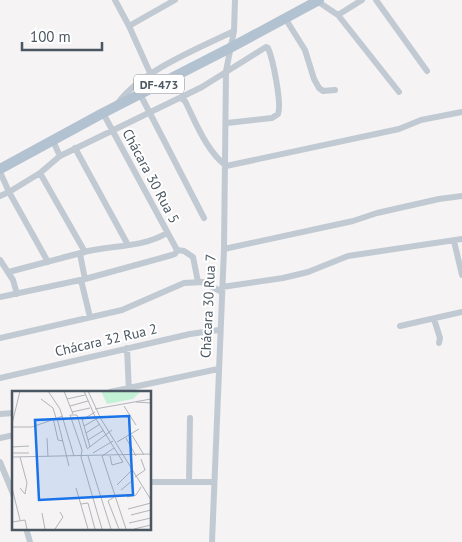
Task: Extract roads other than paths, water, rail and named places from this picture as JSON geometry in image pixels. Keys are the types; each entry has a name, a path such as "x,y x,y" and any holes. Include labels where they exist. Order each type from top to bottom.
{"main road":[{"name":"DF-473","path":"0,171 116,106 144,88 188,70 318,0"}],"street":[{"path":"115,0 151,75"},
{"path":"129,26 176,0"},
{"name":"Chácara 30 Rua 7","path":"212,542 219,330 224,249 227,123 226,71 234,31 235,0"},
{"path":"318,0 338,15 399,92"},
{"path":"338,15 362,0"},
{"path":"376,0 427,71"},
{"path":"285,18 305,50 318,88 323,91 335,90"},
{"path":"204,218 148,113 144,88 151,75 195,48 234,31"},
{"path":"210,43 216,55"},
{"path":"0,196 10,192 40,173 60,156 181,98 268,48 275,75 279,111 276,116 227,123"},
{"path":"182,56 188,70"},
{"path":"116,106 126,93 144,88"},
{"path":"181,98 185,101 212,150 226,166 399,129 422,120 462,112"},
{"name":"Chácara 30 Rua 5","path":"103,113 177,250"},
{"path":"53,141 60,156"},
{"path":"75,148 128,245"},
{"path":"0,171 48,262"},
{"path":"40,173 82,253 83,279 90,317"},
{"path":"224,249 353,221 377,213 439,199 462,196"},
{"path":"8,272 82,253 149,241 167,233"},
{"path":"0,338 122,310 184,283 198,282 222,290 318,269 348,256 462,239"},
{"path":"454,241 462,275"},
{"path":"0,297 83,279 175,254 177,250 184,251 193,257 198,282"},
{"path":"0,260 14,280 17,294"},
{"path":"400,326 462,312"},
{"path":"434,319 440,338 439,343"},
{"name":"Chácara 32 Rua 2","path":"0,378 190,334 219,330"},
{"path":"127,348 129,391 218,369"},
{"path":"189,482 190,418"},
{"path":"0,462 12,491"},
{"path":"151,482 214,482"}]}
